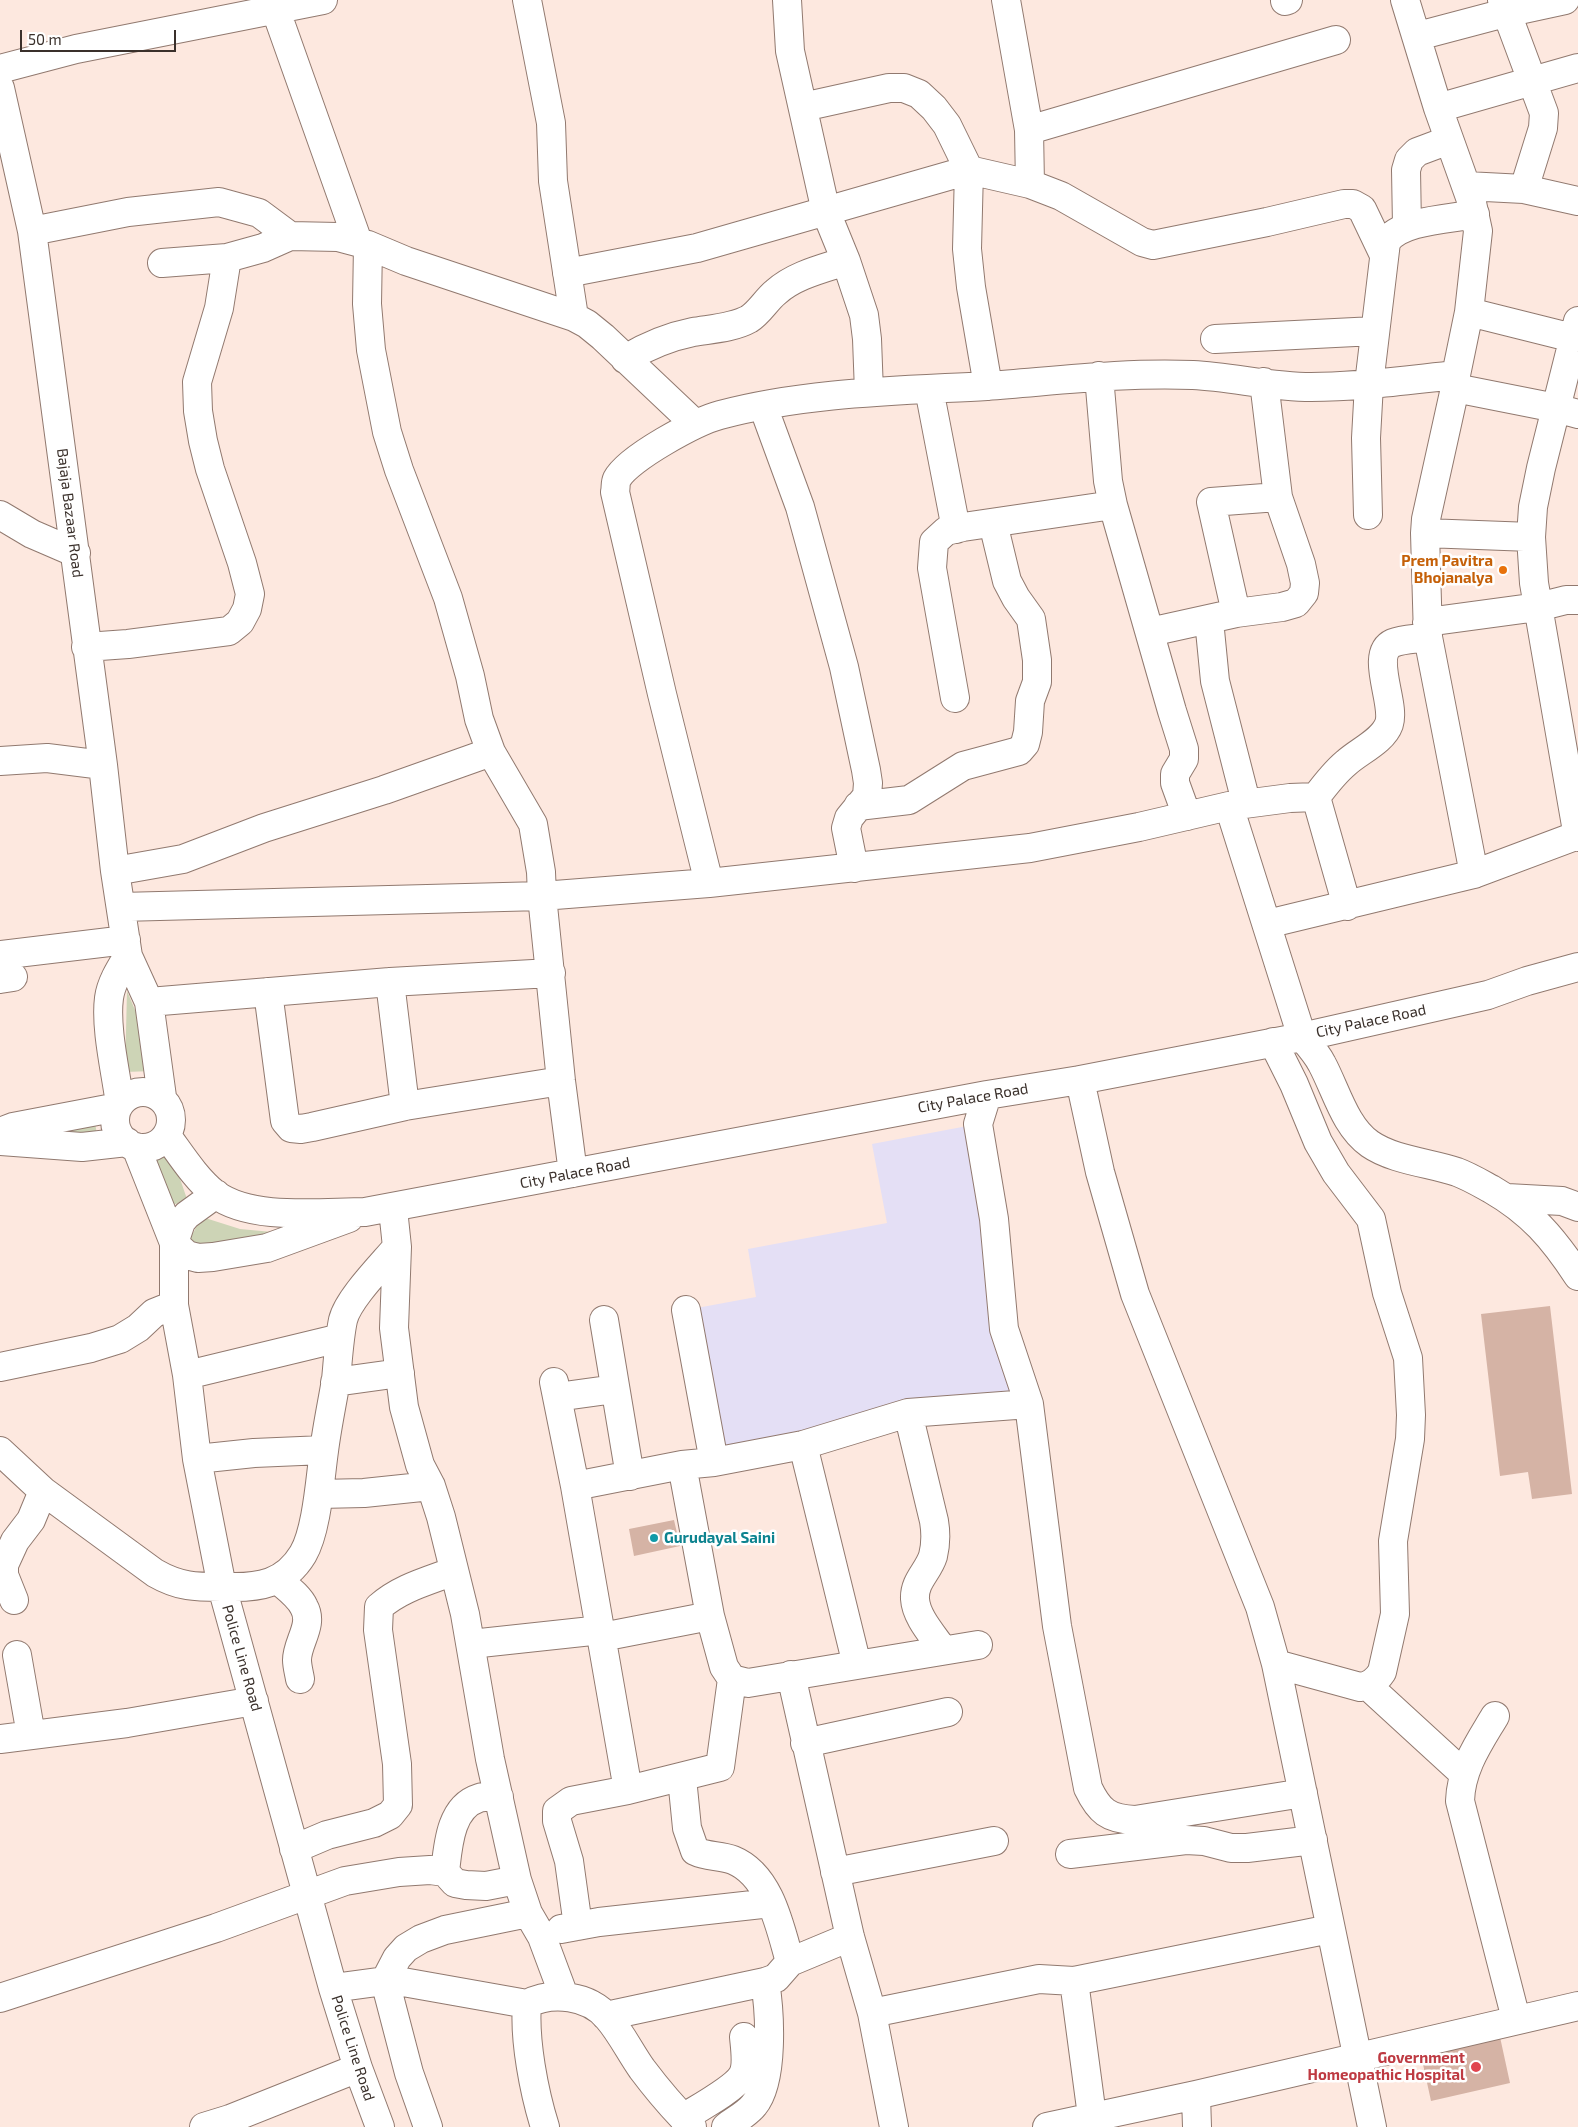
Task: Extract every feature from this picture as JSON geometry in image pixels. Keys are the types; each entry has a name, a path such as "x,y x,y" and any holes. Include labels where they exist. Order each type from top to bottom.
{"street":[{"path":"0,69 76,49 276,11 323,0"},
{"path":"527,0 551,123 554,181 574,317"},
{"path":"787,0 790,51 826,212 846,260 864,315 869,392"},
{"path":"1006,0 1029,130 1030,184"},
{"path":"1405,0 1418,36 1438,108 1475,214 1478,231 1469,312 1426,519 1425,533 1428,630 1474,874"},
{"path":"1418,36 1503,6 1565,0"},
{"path":"1503,6 1530,81 1544,113 1543,128 1524,189"},
{"path":"276,11 363,243 371,350 387,432 399,470 448,598 470,676 479,719 490,752 533,824 541,872 561,1081 572,1173"},
{"path":"1029,130 1336,40"},
{"path":"1438,108 1578,68"},
{"name":"Bajaja Bazaar Road","path":"0,88 32,232 76,553 115,872 127,948"},
{"path":"803,106 889,88 904,88 919,94 934,108 951,133 969,170 967,249 971,287 988,386"},
{"path":"1407,226 1406,170 1409,160 1417,152 1449,140"},
{"path":"567,273 696,248 969,170 1030,184 1078,204 1135,239 1153,245 1344,204 1354,204 1362,209 1383,253"},
{"path":"1466,186 1524,189 1578,201"},
{"path":"32,232 128,212 219,202 258,213 290,236"},
{"path":"1368,515 1366,438 1369,384 1383,253 1386,242 1391,234 1407,226 1475,214"},
{"path":"162,263 227,258 263,248 290,236 338,237 363,243 406,261 574,317 588,324 695,424"},
{"path":"86,647 128,644 229,631 240,622 247,609 250,594 242,563 210,469 198,411 197,382 219,308 227,258"},
{"path":"625,359 655,343 691,333 739,324 749,319 776,292 787,284 805,275 846,260"},
{"path":"1266,924 1474,874 1578,836 1534,583 1531,537 1533,507 1567,411 1576,329 1469,312"},
{"path":"1215,340 1375,331"},
{"path":"709,882 660,686 616,492 616,480 626,468 695,424 719,415 763,406 869,392 988,386 1099,376 1194,375 1313,387 1455,382 1567,411"},
{"path":"1099,376 1108,481 1113,505 1184,748 1184,759 1175,774 1175,784 1187,816"},
{"path":"1150,632 1236,613 1282,607 1296,603 1304,593 1305,583 1301,564 1278,497 1264,382"},
{"path":"928,389 956,529"},
{"path":"763,406 800,507 855,714 868,783 867,796 850,818 846,828 854,868"},
{"path":"1236,613 1211,502 1278,497"},
{"path":"955,698 935,588 932,556 934,542 946,531 1113,505"},
{"path":"0,515 32,534 76,553"},
{"path":"858,806 909,800 920,795 963,766 1019,751 1025,744 1028,732 1030,701 1037,682 1037,660 1031,619 1007,581 993,523"},
{"path":"1425,533 1531,537"},
{"path":"121,907 542,896 709,882 1030,848 1237,804 1316,798 1333,775 1381,735 1389,723 1390,712 1383,660 1384,651 1393,643 1428,630 1566,600 1578,600"},
{"path":"1210,620 1216,681 1237,804 1266,924 1302,1036 1322,1062 1351,1122 1361,1137 1371,1145 1386,1152 1458,1172 1507,1198 1545,1230 1578,1276"},
{"path":"115,872 183,859 264,828 384,790 490,752"},
{"path":"0,761 54,758 103,765"},
{"path":"1316,798 1347,906"},
{"path":"4,970 127,948"},
{"path":"0,1141 82,1147 132,1145 148,1148 167,1136 172,1123 172,1114 162,1097 149,1002 127,948"},
{"path":"119,1106 109,1024 109,998 116,974 127,948"},
{"name":"City Palace Road","path":"167,1136 198,1177 216,1194 234,1205 251,1209 283,1212 364,1212 987,1095 1080,1080 1273,1042 1488,995 1527,981 1578,967"},
{"path":"149,1002 390,982 551,973"},
{"path":"390,982 405,1106"},
{"path":"1488,995 1531,996 1578,986"},
{"path":"268,992 285,1121 291,1128 301,1129 405,1106 561,1081"},
{"path":"1273,1042 1294,1084 1318,1142 1336,1174 1371,1219 1387,1293 1408,1358 1411,1415 1410,1439 1393,1541 1395,1614 1382,1672 1377,1680 1368,1686 1360,1687 1276,1664"},
{"path":"1080,1080 1100,1172 1135,1294 1260,1606 1276,1664 1372,2127"},
{"path":"162,1097 143,1091 134,1093 119,1106 115,1114 115,1124 118,1133 132,1145 174,1243"},
{"path":"987,1095 978,1124 994,1219 1004,1330 1029,1404 1060,1651 1088,1788 1096,1804 1106,1814 1121,1819 1135,1820 1303,1793"},
{"path":"0,1132 12,1126 119,1106"},
{"name":"Police Line Road","path":"216,1194 187,1215 182,1222 174,1243 174,1305 187,1375 197,1459 222,1587 333,1988 358,2068 380,2127"},
{"path":"1507,1198 1562,1201 1578,1207"},
{"path":"393,1208 397,1247 394,1328 404,1407 420,1466 431,1486 441,1517 454,1571 471,1644 490,1759 517,1880 528,1913 542,1937 564,1996"},
{"name":"City Palace Road","path":"174,1243 187,1254 198,1258 213,1257 267,1248 364,1212"},
{"path":"1,1453 43,1490 154,1573 166,1579 183,1586 222,1587 262,1586 277,1579 292,1568 308,1541 319,1494 343,1318 350,1304 397,1247"},
{"path":"0,1367 83,1350 120,1339 138,1328 154,1313 174,1305"},
{"path":"686,1310 714,1462"},
{"path":"604,1320 630,1476"},
{"path":"187,1375 340,1338"},
{"path":"335,1382 400,1373"},
{"path":"615,1389 556,1390 576,1486 628,1790"},
{"path":"576,1486 682,1465 714,1462 803,1445 908,1413 1029,1404"},
{"path":"908,1413 934,1521 936,1538 932,1558 918,1581 915,1600 921,1618 943,1650"},
{"path":"803,1445 857,1665"},
{"path":"197,1459 324,1450"},
{"path":"578,1926 569,1861 557,1821 557,1811 571,1801 682,1778 720,1767 732,1679 724,1667 710,1616 682,1465"},
{"path":"319,1494 364,1493 431,1486"},
{"path":"14,1600 4,1575 4,1565 15,1541 31,1520 43,1490"},
{"path":"294,1849 327,1835 374,1823 390,1815 398,1805 397,1764 378,1630 379,1607 400,1591 454,1571"},
{"path":"277,1579 304,1606 308,1616 297,1659 300,1679"},
{"path":"471,1644 601,1633 710,1616"},
{"path":"732,1679 748,1683 978,1645"},
{"path":"17,1655 31,1735"},
{"path":"791,1675 850,1937 872,2014 894,2127"},
{"path":"1368,1686 1464,1774"},
{"path":"0,1739 127,1724 254,1701"},
{"path":"806,1743 948,1712"},
{"path":"1495,1716 1471,1756 1464,1774 1460,1801 1516,2019"},
{"path":"682,1778 687,1828 695,1851 703,1855 731,1859 745,1866 755,1876 771,1903 790,1962"},
{"path":"445,1872 449,1839 462,1808 481,1797 499,1796"},
{"path":"1070,1854 1186,1840 1204,1841 1231,1848 1247,1848 1313,1840"},
{"path":"835,1872 994,1841"},
{"path":"0,1998 216,1928 345,1881 399,1872 430,1870 445,1872 455,1883 466,1885 486,1886 517,1880"},
{"path":"542,1937 564,1928 771,1903"},
{"path":"428,2127 409,2073 385,1981 397,1958 406,1948 421,1939 445,1930 528,1913"},
{"path":"872,2014 1039,1979 1074,1981 1330,1929"},
{"path":"606,2016 765,1982 776,1978 790,1962 850,1937"},
{"path":"333,1988 385,1981 422,1984 527,2004 540,1997 564,1996 584,2002 606,2016 643,2070 688,2123 743,2076 745,2062 744,2037"},
{"path":"1074,1981 1092,2116"},
{"path":"726,2127 755,2104 764,2080 770,2038 770,2011 765,1982"},
{"path":"527,2004 526,2020 535,2088 545,2127"},
{"path":"1047,2127 1196,2095 1578,2006"},
{"path":"204,2127 230,2119 358,2068"},
{"path":"1196,2095 1197,2127"}],"shaded area":[{"path":"978,1124 1029,1404 714,1462 686,1310 756,1297 748,1249 887,1223 872,1144"}],"green space":[{"path":"127,991 138,1017 153,1071 125,1072"},
{"path":"94,1116 97,1135 36,1130"},
{"path":"170,1150 187,1199 171,1206 152,1157"},
{"path":"202,1217 240,1229 272,1232 230,1246 208,1247 198,1245 189,1240"}],"building":[{"path":"1550,1306 1572,1494 1532,1499 1528,1472 1500,1476 1481,1314"},
{"name":"Gurudayal Saini","path":"674,1520 680,1546 634,1556 629,1529"},
{"path":"1500,2037 1510,2083 1431,2101 1421,2055"}],"place":[{"name":"Prem Pavitra Bhojanalya","path":"1503,570"},
{"name":"Gurudayal Saini","path":"654,1538"},
{"name":"Government Homeopathic Hospital","path":"1476,2067"}]}
